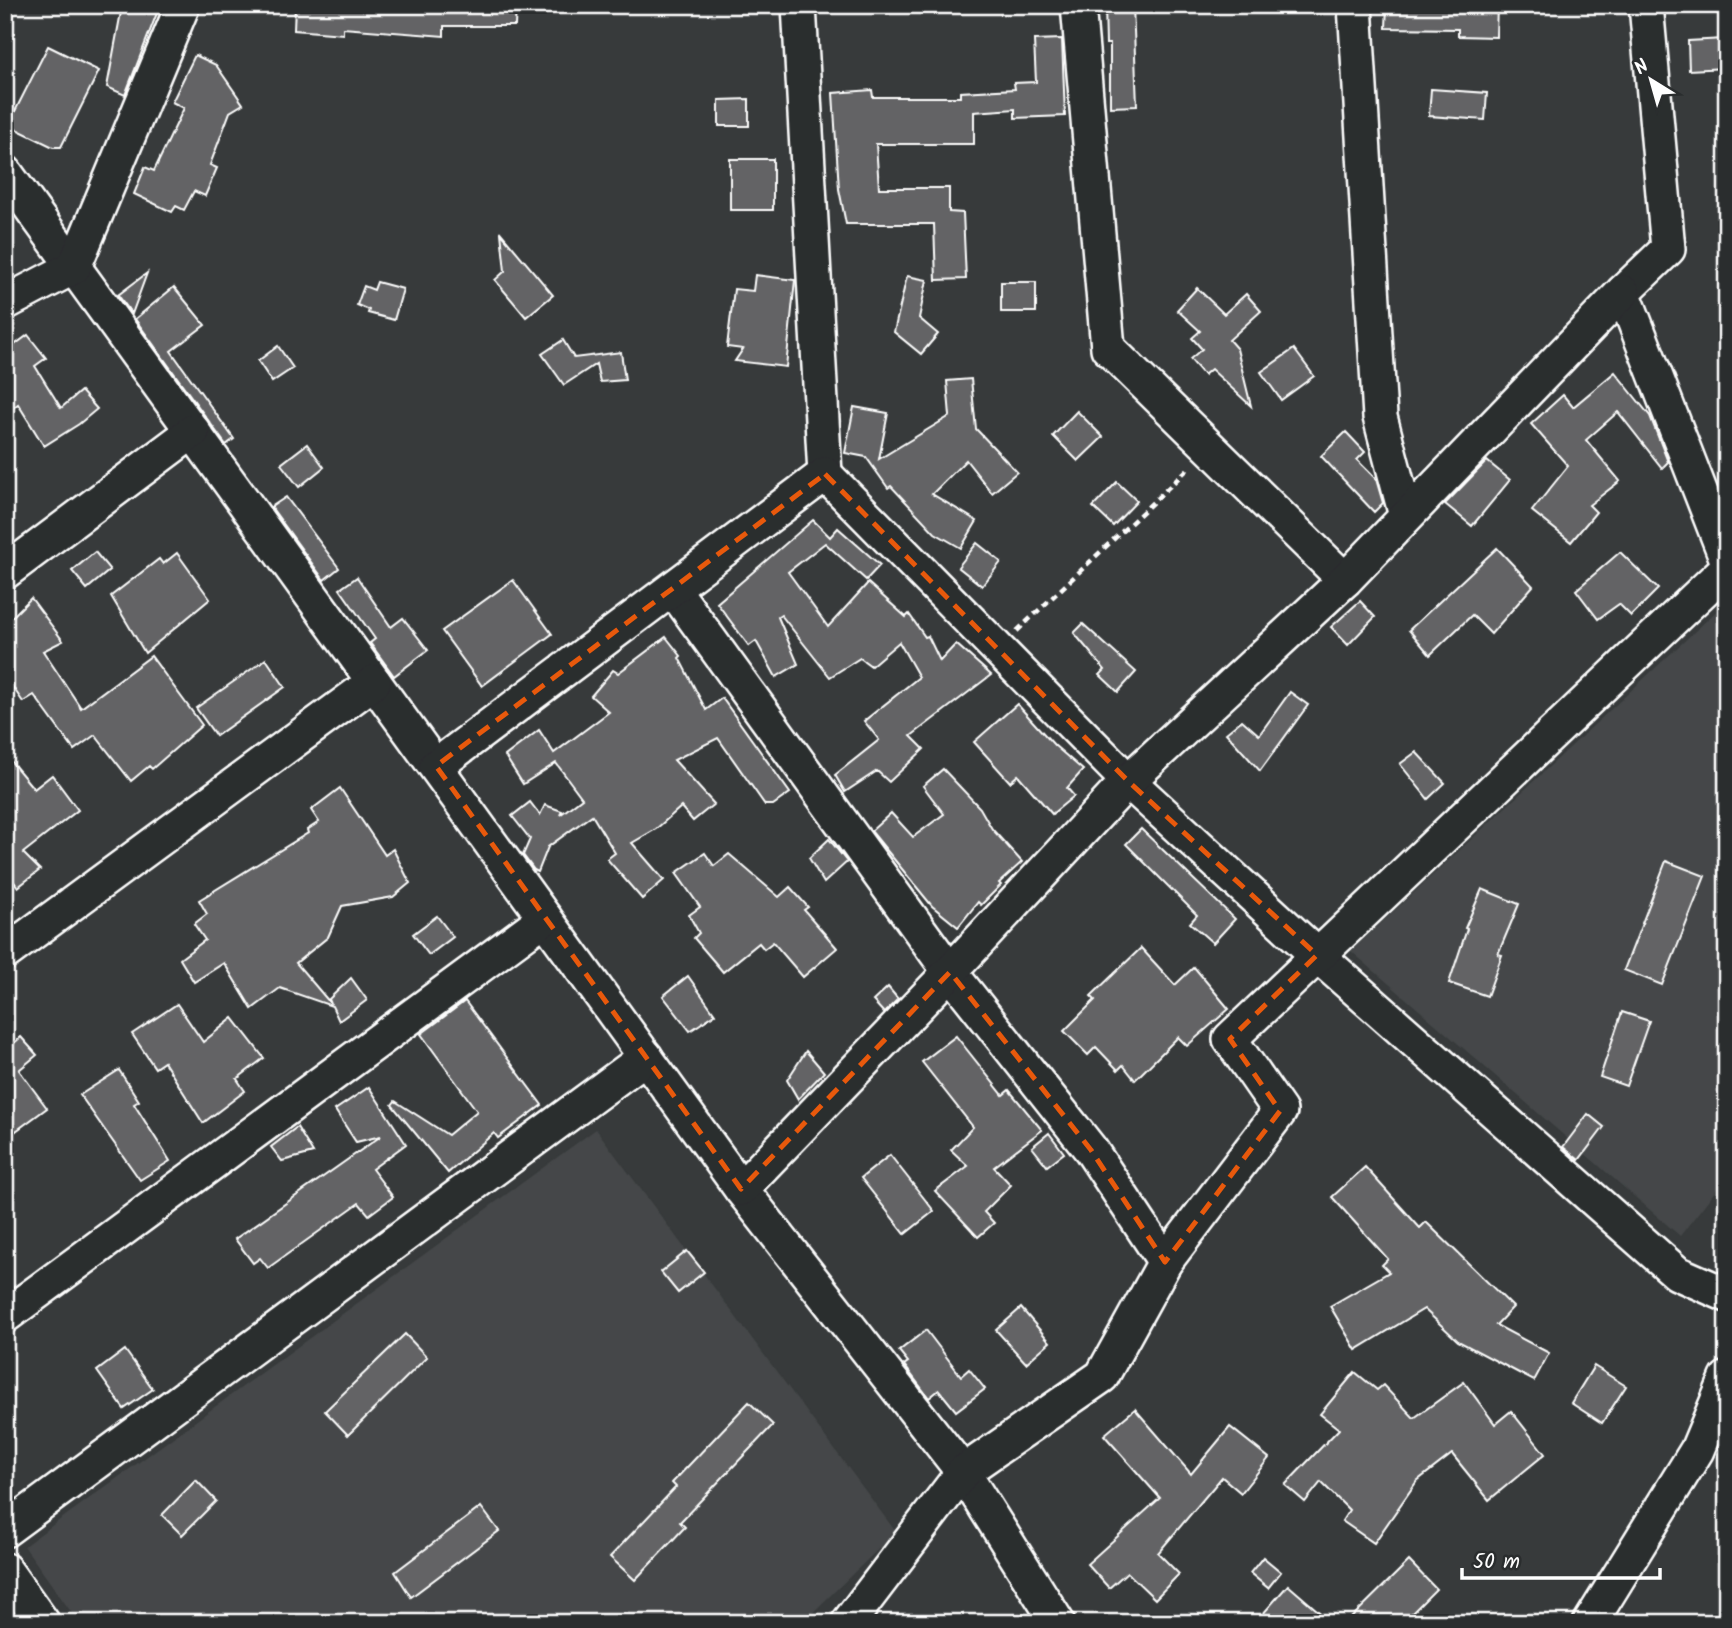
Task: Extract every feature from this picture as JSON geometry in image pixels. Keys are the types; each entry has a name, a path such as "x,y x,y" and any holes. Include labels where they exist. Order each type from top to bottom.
{"street":[{"path":"5,303 74,267 183,5"},
{"path":"799,5 825,474 1128,781 1317,955 1677,1273 1727,1295"},
{"path":"1078,5 1108,348 1345,580"},
{"path":"1355,5 1380,417 1406,516"},
{"path":"741,1189 950,972 1128,781 1345,580 1623,292 1668,249 1646,5"},
{"path":"5,172 741,1189 963,1472 1058,1623"},
{"path":"1623,292 1727,560"},
{"path":"5,572 193,431"},
{"path":"436,766 825,474"},
{"path":"848,1623 963,1472 1102,1376 1165,1262 1280,1111 1230,1040 1727,568"},
{"path":"673,589 950,972 1091,1150 1165,1262"},
{"path":"5,953 374,682"},
{"path":"5,1316 545,918"},
{"path":"5,1530 646,1056"},
{"path":"1590,1623 1697,1450 1727,1378"},
{"path":"5,1570 43,1623"}],"path":[{"path":"999,649 1210,448"}],"highlighted area":[{"path":"825,474 1128,781 1317,955 1230,1039 1280,1111 1165,1262 1091,1150 950,972 741,1189 436,766"}],"shaded area":[{"path":"1723,605 1727,612 1727,1176 1680,1236 1351,951"},
{"path":"596,1129 896,1532 802,1623 79,1623 24,1546"}],"building":[{"path":"295,5 516,5 515,26 444,26 444,36 343,28 343,34 294,30"},
{"path":"1105,5 1133,5 1137,106 1110,107 1110,44 1106,44"},
{"path":"1387,5 1497,5 1496,37 1458,36 1458,29 1386,28"},
{"path":"121,12 157,13 125,95 107,87"},
{"path":"1062,39 1065,116 1015,118 1015,109 974,112 974,144 876,144 879,188 949,188 949,212 963,213 966,279 936,280 934,224 846,224 839,189 833,93 872,90 873,97 960,97 960,92 1015,89 1014,83 1036,82 1034,40"},
{"path":"1724,39 1725,68 1689,70 1688,41"},
{"path":"48,46 99,71 61,147 53,147 8,125"},
{"path":"195,55 216,65 243,104 230,112 210,165 217,168 205,196 194,191 184,210 176,206 172,212 134,194 145,167 154,171 184,108 172,102"},
{"path":"1431,89 1487,93 1485,120 1429,116"},
{"path":"749,99 749,126 719,126 719,100"},
{"path":"730,159 773,159 773,210 730,210"},
{"path":"501,233 553,295 526,317 495,280 505,271"},
{"path":"147,273 132,314 118,295"},
{"path":"755,275 795,280 786,367 735,361 743,349 727,347 734,289 753,291"},
{"path":"907,276 927,280 919,318 938,334 921,354 894,332"},
{"path":"377,282 403,289 394,320 368,313 369,310 357,305 364,286 374,290"},
{"path":"1001,282 1036,282 1036,312 1001,312"},
{"path":"174,287 205,325 171,351 234,439 226,445 135,319"},
{"path":"1197,288 1224,314 1246,294 1261,311 1229,340 1237,349 1251,406 1211,369 1204,375 1190,359 1202,349 1192,338 1200,331 1177,310"},
{"path":"28,335 46,358 35,366 61,408 81,391 97,409 44,446 18,404 5,414 5,352"},
{"path":"563,340 574,358 621,352 625,380 600,382 596,364 564,385 542,354"},
{"path":"278,346 293,368 272,382 258,361"},
{"path":"1294,349 1314,376 1281,400 1261,372"},
{"path":"1615,372 1650,416 1668,462 1662,468 1618,412 1586,440 1620,481 1589,505 1596,512 1571,542 1532,511 1568,466 1531,424 1563,395 1573,407"},
{"path":"971,379 976,429 1017,472 992,493 966,460 932,494 977,521 961,548 935,533 891,486 888,488 866,457 845,453 854,407 888,413 879,459 950,416 947,381"},
{"path":"1077,411 1103,437 1078,461 1053,436"},
{"path":"1346,432 1365,452 1357,460 1376,479 1383,503 1374,512 1321,456"},
{"path":"307,444 324,467 299,487 281,464"},
{"path":"1487,461 1510,480 1472,526 1445,504"},
{"path":"1117,482 1137,501 1113,526 1093,507"},
{"path":"286,497 339,568 324,580 271,507"},
{"path":"813,520 830,537 838,528 880,565 866,580 825,543 788,572 828,627 868,583 906,617 909,614 925,637 928,636 940,661 956,644 991,675 911,736 924,749 889,782 877,771 845,792 835,775 879,740 864,721 919,677 899,642 871,666 860,658 830,677 781,615 778,617 798,664 776,677 756,641 749,646 717,603"},
{"path":"977,543 1001,562 982,586 958,567"},
{"path":"1497,548 1533,586 1491,634 1472,615 1430,655 1409,630"},
{"path":"95,552 110,570 87,589 72,571"},
{"path":"1620,552 1658,589 1631,616 1619,604 1598,619 1576,590"},
{"path":"177,553 210,599 145,653 111,596 159,559 163,564"},
{"path":"357,577 391,627 403,618 428,650 394,676 370,643 375,639 340,589"},
{"path":"513,580 552,634 482,686 442,631"},
{"path":"31,598 63,641 43,651 81,708 151,656 202,725 152,769 149,766 131,781 95,735 74,750 34,695 23,702 5,676 5,624"},
{"path":"1360,601 1375,617 1348,645 1331,627"},
{"path":"1083,624 1136,672 1118,692 1100,675 1105,670 1074,633"},
{"path":"666,637 681,656 679,658 706,710 722,698 790,793 773,805 765,805 718,738 674,760 714,804 693,821 681,807 656,829 632,843 664,880 642,899 607,859 615,853 592,815 548,847 538,872 534,870 523,855 530,839 512,816 530,802 540,815 545,805 562,811 560,815 582,798 556,763 523,784 505,756 539,730 554,753 609,712 591,696 613,670 618,673"},
{"path":"266,659 285,687 216,736 196,708"},
{"path":"1290,692 1308,705 1260,771 1226,733 1242,720 1259,735"},
{"path":"1017,704 1054,745 1083,770 1067,788 1074,796 1052,814 1018,775 1010,782 974,742"},
{"path":"1416,752 1445,783 1428,799 1400,764"},
{"path":"5,754 34,789 52,775 78,810 23,853 40,870 18,887 5,870"},
{"path":"943,769 980,808 992,829 1022,862 999,883 1001,885 981,905 978,902 958,927 932,906 871,831 891,813 913,837 944,814 923,786"},
{"path":"340,788 385,855 393,849 410,883 393,897 342,906 328,937 296,963 331,1004 329,999 351,978 367,1000 339,1021 332,1006 280,988 252,1009 224,963 194,982 180,959 205,940 194,924 207,914 199,900 308,833 307,830 319,822 311,810"},
{"path":"1141,829 1235,919 1213,943 1190,923 1197,915 1126,844"},
{"path":"829,839 847,862 824,883 809,858"},
{"path":"705,853 714,866 729,854 779,897 790,887 808,907 804,910 837,948 803,977 773,942 764,949 759,943 723,972 694,938 699,933 689,915 700,907 676,873"},
{"path":"1666,861 1705,876 1662,985 1624,970"},
{"path":"1482,889 1519,904 1498,954 1502,955 1487,996 1449,983 1467,929 1465,928"},
{"path":"437,916 453,937 429,955 413,934"},
{"path":"1141,948 1175,985 1194,967 1229,1009 1187,1046 1178,1037 1135,1080 1123,1065 1118,1070 1096,1047 1088,1055 1064,1031 1095,1000 1091,996"},
{"path":"688,976 715,1014 690,1031 663,996"},
{"path":"888,987 898,999 884,1013 873,1001"},
{"path":"465,1001 542,1105 498,1138 494,1133 448,1173 392,1105 395,1101 448,1135 477,1111 421,1034"},
{"path":"177,1004 203,1042 233,1018 264,1058 237,1079 245,1091 203,1123 164,1062 155,1068 132,1034"},
{"path":"1622,1012 1649,1021 1626,1086 1600,1077"},
{"path":"956,1036 1003,1095 1009,1090 1042,1130 994,1167 1011,1185 984,1212 994,1223 978,1237 935,1191 968,1166 951,1150 973,1127 922,1062"},
{"path":"21,1037 37,1055 19,1070 47,1108 5,1139 5,1051"},
{"path":"806,1051 824,1072 798,1099 787,1080"},
{"path":"119,1070 139,1101 134,1104 170,1161 140,1180 80,1095"},
{"path":"369,1087 406,1144 372,1169 393,1197 369,1215 359,1203 268,1268 260,1258 253,1263 235,1239 381,1136 356,1142 335,1110"},
{"path":"1588,1114 1604,1127 1579,1160 1563,1147"},
{"path":"297,1127 313,1153 282,1161 271,1147"},
{"path":"1049,1133 1064,1153 1047,1166 1032,1147"},
{"path":"890,1155 934,1211 905,1234 861,1178"},
{"path":"1365,1167 1420,1228 1426,1222 1513,1307 1496,1325 1549,1353 1534,1381 1458,1341 1424,1309 1356,1350 1330,1306 1389,1272 1382,1265 1388,1259 1332,1197"},
{"path":"687,1251 704,1272 678,1293 661,1272"},
{"path":"1021,1308 1050,1342 1026,1363 996,1330"},
{"path":"926,1330 961,1376 969,1369 985,1389 956,1411 939,1390 929,1398 904,1365 908,1362 899,1351"},
{"path":"405,1334 427,1357 348,1435 325,1411"},
{"path":"125,1350 153,1389 124,1409 97,1371"},
{"path":"1594,1366 1626,1386 1602,1423 1571,1403"},
{"path":"1355,1372 1377,1390 1383,1385 1414,1418 1464,1382 1495,1424 1511,1411 1545,1454 1489,1500 1452,1454 1417,1481 1374,1543 1342,1521 1349,1510 1321,1482 1305,1502 1285,1485 1339,1429 1320,1414"},
{"path":"749,1402 773,1425 680,1522 685,1527 635,1580 610,1557 676,1487 672,1483"},
{"path":"1135,1409 1191,1474 1230,1427 1269,1458 1241,1493 1222,1477 1158,1553 1179,1574 1155,1599 1127,1572 1109,1588 1087,1564 1160,1498 1104,1435"},
{"path":"196,1480 216,1501 182,1535 162,1515"},
{"path":"481,1507 499,1531 411,1597 395,1572"},
{"path":"1263,1557 1281,1572 1268,1588 1250,1573"},
{"path":"1409,1561 1436,1589 1402,1623 1346,1623"},
{"path":"1288,1585 1332,1623 1255,1623"}]}
